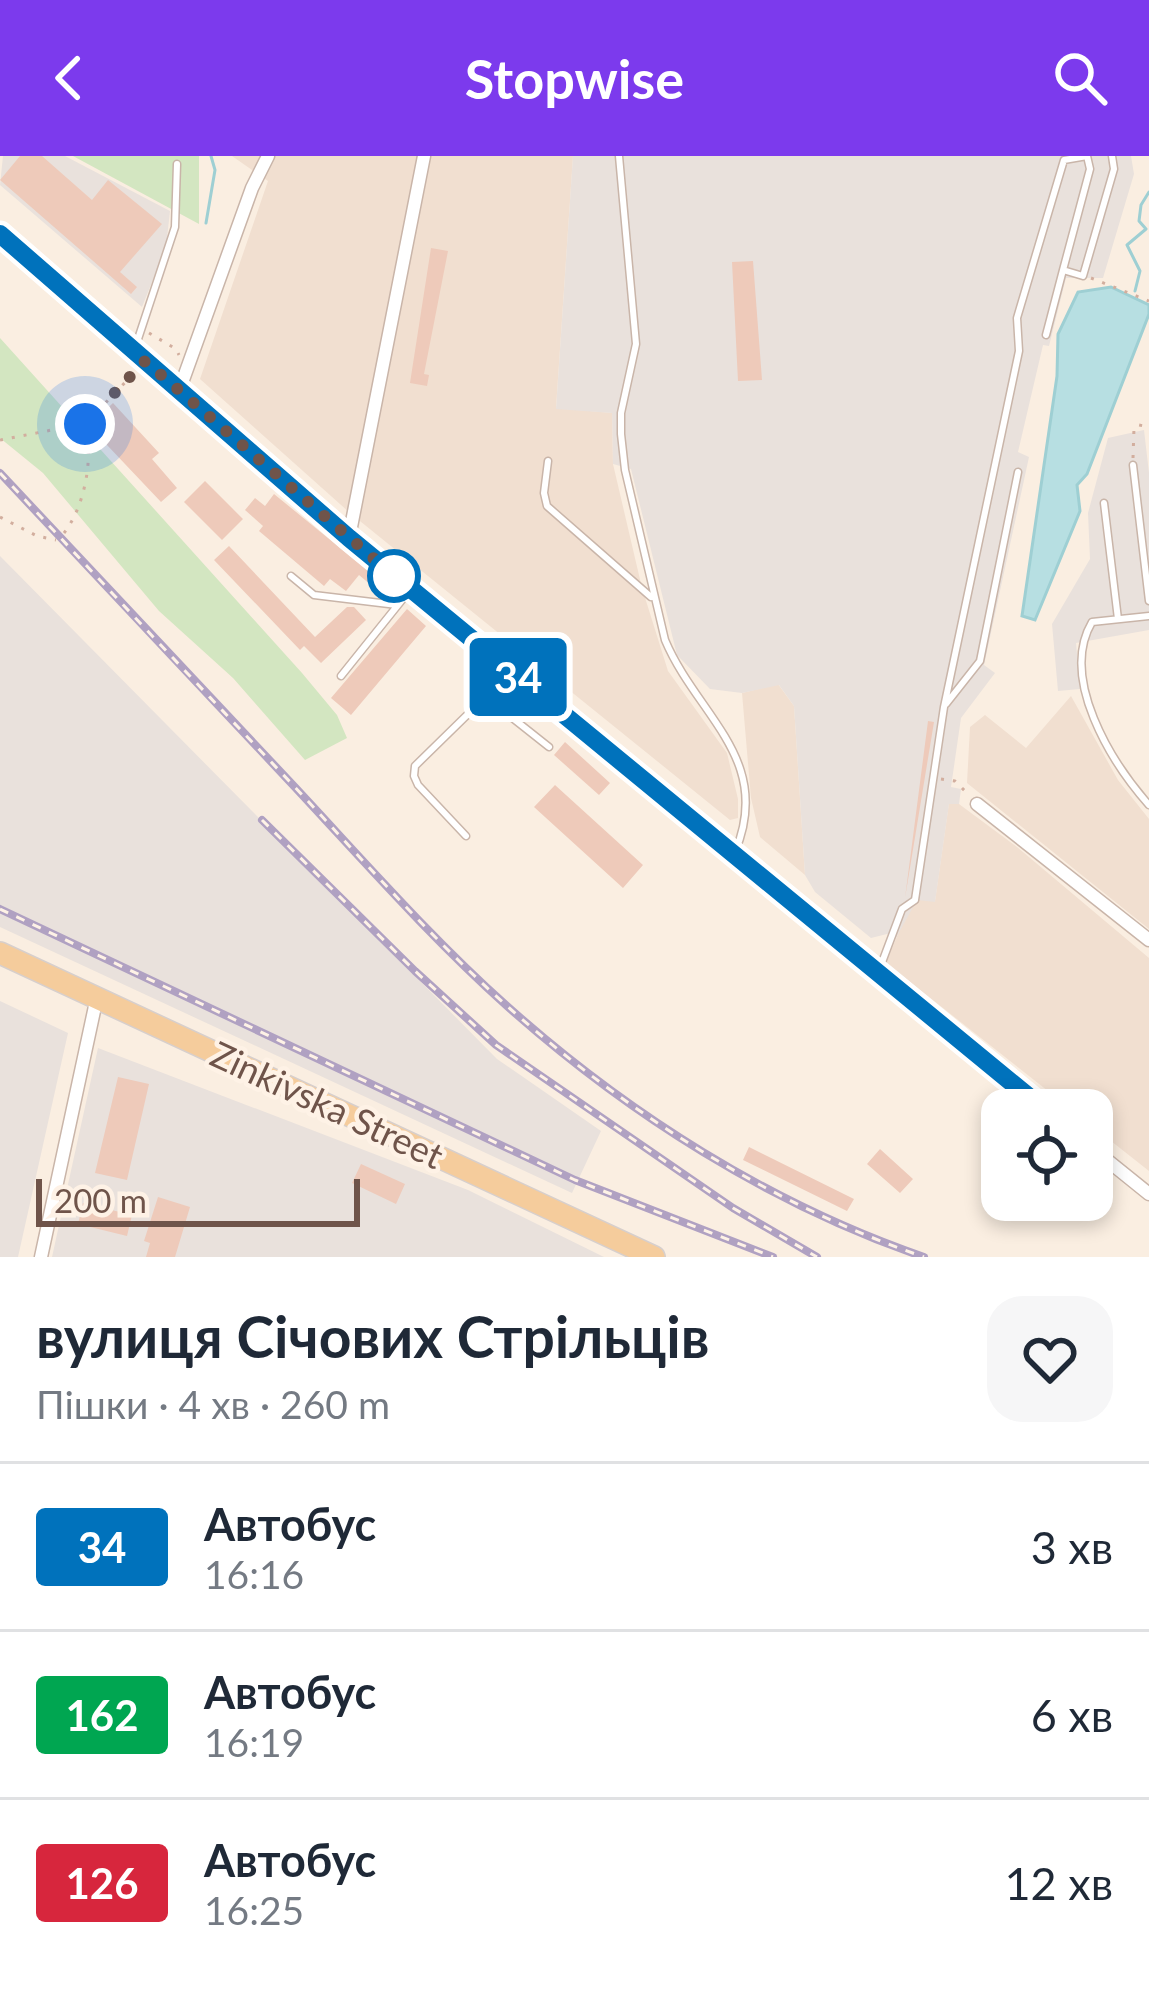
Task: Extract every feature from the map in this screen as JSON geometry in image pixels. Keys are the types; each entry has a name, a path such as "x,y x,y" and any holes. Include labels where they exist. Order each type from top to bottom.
{"main road":[{"name":"Zinkivska Street","path":"0,953 624,1251 654,1257"}],"street":[{"path":"179,391 252,188 268,156"},
{"path":"349,538 424,156"},
{"path":"0,234 349,538 1019,1089"},
{"path":"977,804 1149,940"},
{"path":"41,1257 97,998"},
{"path":"1113,1165 1149,1194"}],"lane":[{"path":"620,156 636,344 621,434 654,599 676,666 735,749 745,792 745,827 733,856"},
{"path":"877,976 902,909 915,900 944,707 1019,351 1017,318 1064,160 1087,156 1090,169 1046,335"},
{"path":"1063,270 1083,276 1114,169 1112,156"},
{"path":"134,351 175,227 177,164"},
{"path":"548,461 547,506 654,599"},
{"path":"1132,465 1149,601"},
{"path":"944,707 980,661 1018,472"},
{"path":"1104,503 1118,620"},
{"path":"292,577 314,595 397,605"},
{"path":"341,676 410,589"},
{"path":"1149,616 1092,622 1084,637 1080,668 1088,701 1112,750 1149,805"},
{"path":"466,836 418,785 416,766 511,672"},
{"path":"486,697 549,747"}],"path":[{"path":"1083,276 1149,301"},
{"path":"142,328 176,349 187,374"},
{"path":"0,440 85,424 145,361"},
{"path":"64,533 71,525 88,468 85,424"},
{"path":"1132,465 1134,428 1149,427"},
{"path":"0,517 56,540"},
{"path":"934,778 955,781 977,804"}],"shaded area":[{"path":"3,156 65,156 170,211 166,247 142,307 0,185"},
{"path":"232,156 573,156 556,408 612,413 613,464 642,588 668,671 727,753 738,818 730,820 350,513 200,379 268,181"},
{"path":"573,156 1131,156 1134,174 1103,278 1066,278 1049,346 1043,345 1018,452 1029,457 984,665 995,673 961,718 951,787 961,789 959,804 949,804 935,902 917,900 896,938 887,934 871,938 815,892 805,875 794,706 779,685 742,693 710,689 677,655 631,469 613,464 612,413 556,409"},
{"path":"1144,430 1149,473 1149,630 1076,643 1080,689 1058,691 1052,624 1090,559 1088,513 1108,438"},
{"path":"0,556 497,1059 601,1131 572,1193 0,927"},
{"path":"778,684 794,706 805,875 760,837 751,798 742,693"},
{"path":"1071,696 1118,780 1149,819 1149,929 967,783 970,727 985,715 1026,748"},
{"path":"949,803 959,804 1149,958 1149,1171 1113,1143 1113,1089 1045,1089 886,963 917,899 935,901"},
{"path":"0,1001 68,1033 18,1257 0,1257"},
{"path":"98,1048 468,1190 604,1257 52,1257"}],"green space":[{"path":"73,156 199,156 199,224"},
{"path":"0,338 302,673 337,715 347,738 305,760 233,678 159,611 43,473 0,438"}],"water":[{"path":"1111,287 1149,305 1149,314 1087,474 1077,485 1080,511 1035,620 1022,616 1057,376 1058,334 1078,292"}],"building":[{"path":"20,156 42,156 92,200 108,180 162,224 120,272 137,287 131,294 0,180"},
{"path":"431,248 448,251 424,374 429,375 427,386 410,383"},
{"path":"753,261 762,380 738,381 732,262"},
{"path":"113,403 159,453 152,459 177,488 161,502 89,426"},
{"path":"205,481 243,519 222,540 184,502"},
{"path":"274,494 377,578 371,585 359,575 346,591 330,579 324,586 259,531 263,526 245,510 255,498 265,506"},
{"path":"229,546 315,637 347,607 354,607 366,620 321,663 304,646 300,650 214,560"},
{"path":"407,609 426,626 351,715 331,698"},
{"path":"928,721 934,722 905,898"},
{"path":"565,742 610,783 599,795 554,755"},
{"path":"555,785 643,865 623,888 534,807"},
{"path":"118,1077 149,1084 127,1180 95,1173"},
{"path":"749,1147 854,1199 847,1211 743,1160"},
{"path":"880,1149 913,1179 900,1193 867,1164"},
{"path":"361,1164 405,1184 396,1204 352,1183"},
{"path":"158,1197 190,1207 175,1257 146,1257 150,1243 144,1241"},
{"path":"83,1203 132,1215 127,1236 78,1224"}],"waterway":[{"path":"206,223 215,170 211,156"},
{"path":"1135,291 1140,271 1127,245 1146,229 1139,221 1149,192"}],"railway":[{"path":"0,473 424,925 553,1046 652,1119 756,1183 924,1257"},
{"path":"262,820 496,1045 733,1208 817,1257"},
{"path":"0,909 575,1180 773,1257"}],"bus line":[{"name":"34","path":"0,234 349,538 1019,1089"}],"route":[{"path":"85,424 145,361 394,576"}]}
